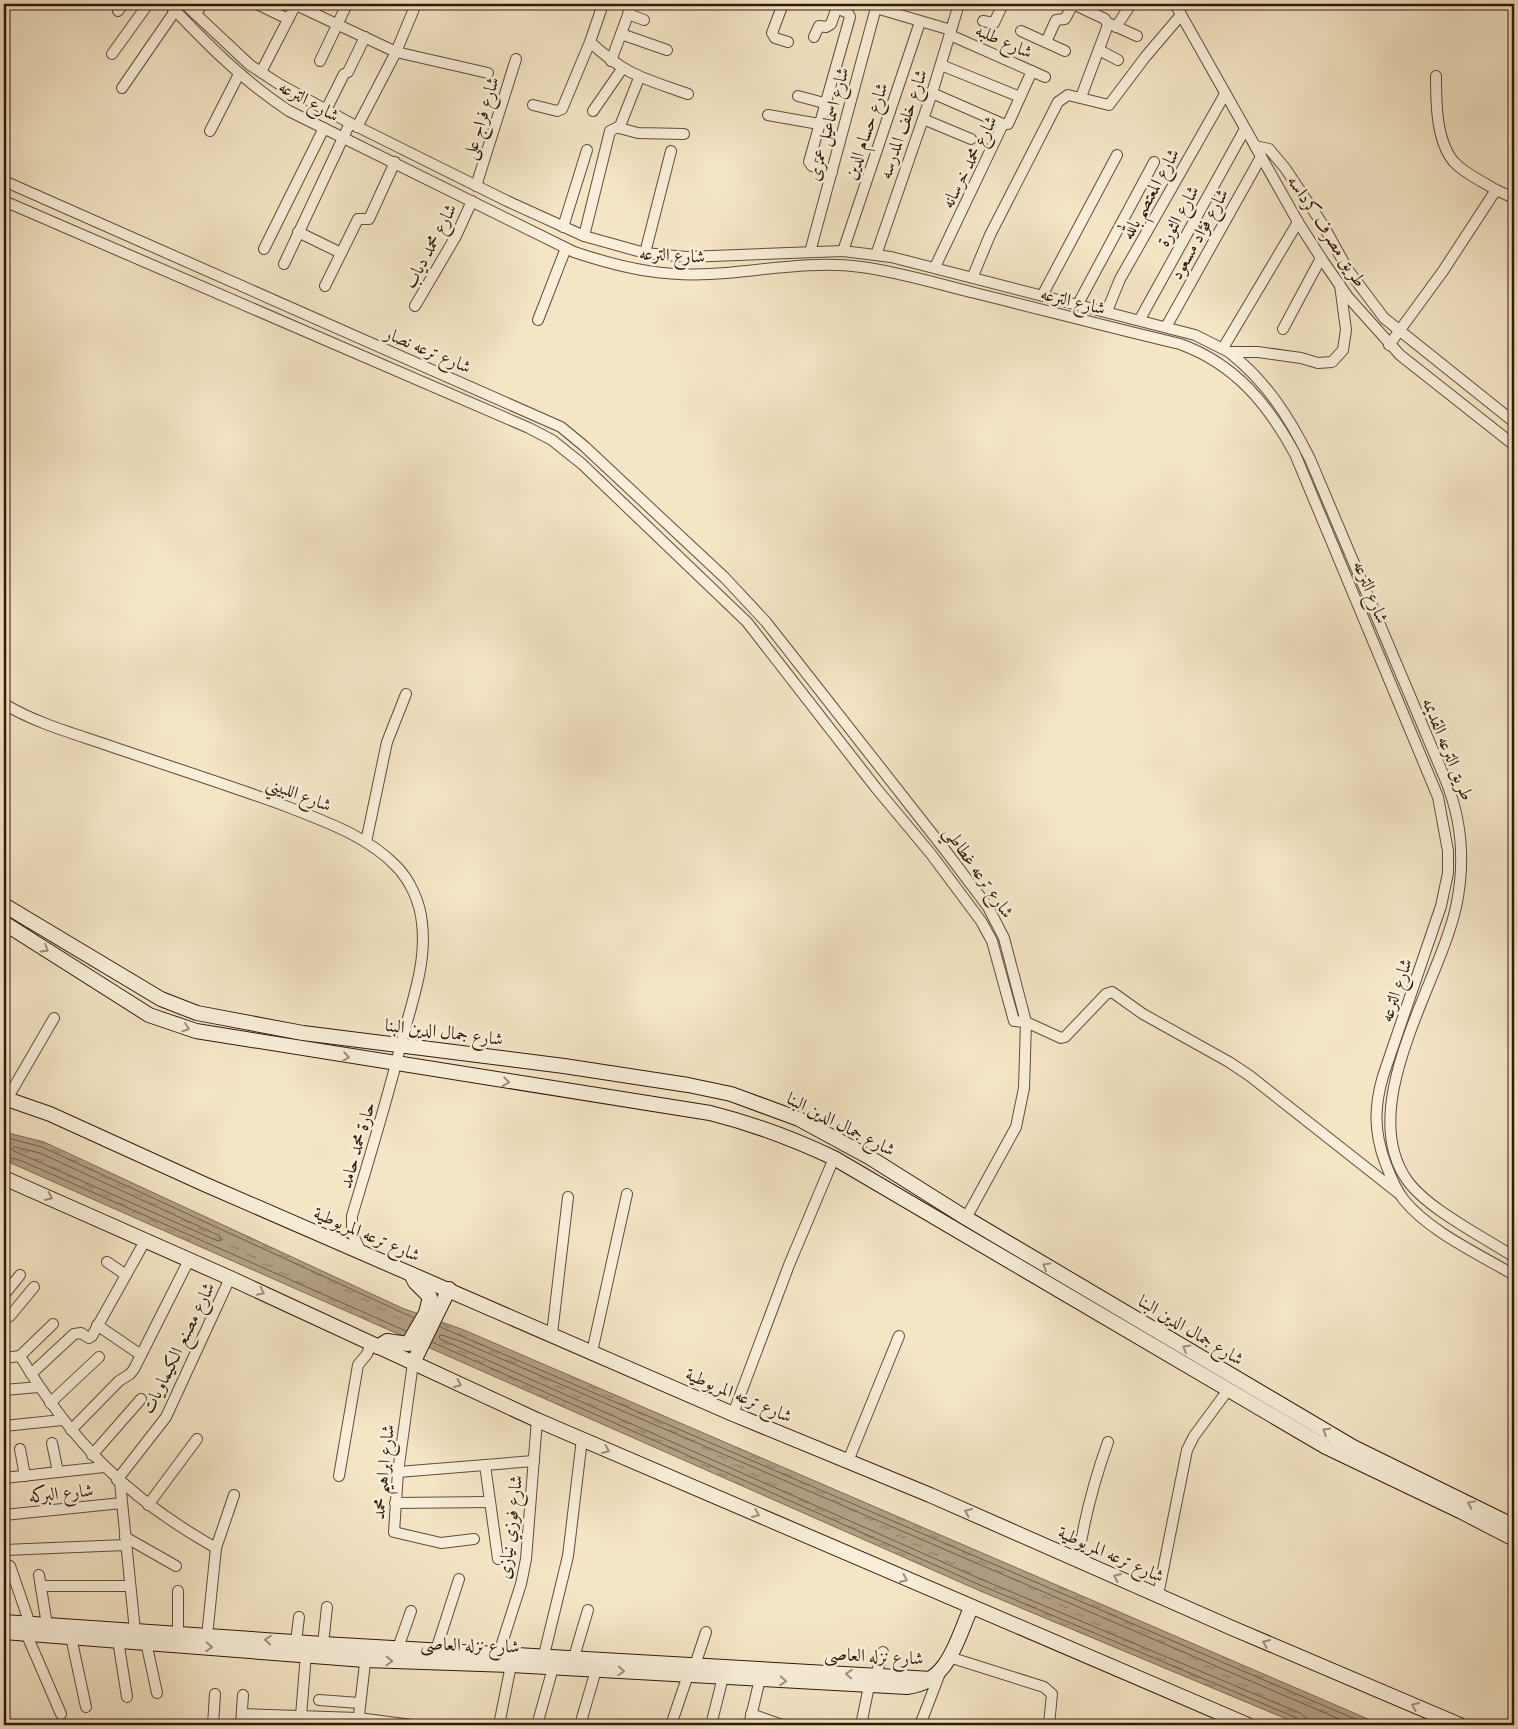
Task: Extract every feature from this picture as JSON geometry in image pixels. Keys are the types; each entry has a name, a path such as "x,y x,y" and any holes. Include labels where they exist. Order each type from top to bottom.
{"main road":[{"name":"شارع جمال الدين البنا","path":"4,905 137,986 182,1008 216,1018 303,1033 649,1078 730,1094 799,1119 869,1157 966,1218 1353,1447 1514,1526"},
{"name":"شارع جمال الدين البنا","path":"4,923 149,1015 196,1031 397,1065 710,1113 758,1126 834,1158 1326,1447 1514,1539"},
{"name":"شارع ترعه المريوطية","path":"5,1098 50,1114 733,1414 848,1461 1460,1725"},
{"path":"4,1178 17,1182 144,1241 230,1278 537,1420 971,1608 1248,1725"},
{"path":"410,1273 415,1282 430,1298 413,1363"},
{"path":"417,1344 449,1289"},
{"path":"375,1346 388,1341 403,1345 417,1344"},
{"name":"شارع نزله العاصى","path":"5,1627 28,1628 71,1637 306,1654 366,1653 497,1659 544,1655 698,1670 872,1681 907,1687 937,1675 949,1657 971,1608"},
{"name":"شارع نزله العاصى","path":"28,1628 47,1625 296,1642 322,1644 366,1653 398,1648 436,1650 497,1659 511,1665 553,1668 698,1670 724,1677 760,1679 826,1678"}],"street":[{"path":"112,54 148,4"},
{"name":"شارع الترعه","path":"185,4 230,47 261,72 326,110 476,186 584,236 645,253 686,257 810,252 876,255 973,276 1140,319 1211,342 1226,350 1273,353 1325,363 1332,362 1343,350 1346,323 1340,285"},
{"path":"195,14 203,4"},
{"path":"257,4 288,19"},
{"path":"261,72 296,4 396,52 488,73"},
{"path":"320,61 347,4"},
{"name":"شارع الترعه","path":"354,125 396,52 416,4"},
{"path":"533,105 560,111 590,42 603,4"},
{"path":"611,61 632,4"},
{"path":"783,4 772,33 775,38 788,42"},
{"name":"شارع خلف المدرسه","path":"876,255 932,93 959,4"},
{"path":"982,20 994,23 1003,4"},
{"path":"1046,42 1056,20 1065,19 1073,4 1137,36"},
{"path":"1080,97 1099,50 1112,25 1131,4"},
{"path":"814,37 819,26 826,27 830,24 837,6 848,13 850,17 824,103 809,162 812,166 832,172"},
{"name":"شارع طلبه","path":"876,6 950,33 1045,77"},
{"name":"شارع اسماعيل عمرى","path":"810,252 876,6"},
{"path":"122,88 172,7"},
{"name":"شارع الترعه","path":"172,7 240,74 289,111 566,248 616,266 646,273 686,275 808,264 861,267 888,272 1180,344 1204,353 1234,374 1255,393 1267,407 1295,454 1438,797 1446,833 1448,873 1442,906 1378,1094 1375,1119 1383,1157 1400,1194"},
{"path":"973,276 990,235 1058,102 1068,95 1109,105 1179,8"},
{"name":"طريق مصرف كرداسه","path":"1179,8 1224,94 1298,222 1340,285 1389,345 1417,370 1514,445"},
{"path":"628,14 644,20"},
{"name":"شارع حسام الدين","path":"843,252 920,22"},
{"path":"1021,31 1065,51"},
{"path":"620,34 667,50"},
{"path":"326,110 365,37"},
{"path":"590,42 622,69 639,78 688,94"},
{"path":"1099,50 1118,60"},
{"name":"شارع فراج على","path":"476,186 516,59"},
{"path":"940,64 1020,97"},
{"path":"593,111 622,69"},
{"name":"شارع محمد خرسانه","path":"935,267 1003,124 1008,124 1032,71"},
{"path":"210,131 240,74"},
{"path":"1436,76 1440,127 1448,152 1460,166 1496,190 1514,198"},
{"path":"619,128 639,78"},
{"path":"932,93 1003,124"},
{"name":"شارع المعتصم بالله","path":"1107,311 1120,279 1224,94"},
{"path":"798,96 824,103"},
{"path":"768,115 819,124"},
{"path":"923,119 971,139"},
{"path":"284,264 343,138 354,125"},
{"path":"264,249 324,128"},
{"path":"584,236 610,132 619,128 638,133 684,134"},
{"name":"شارع الثورة","path":"1140,319 1245,129"},
{"name":"طريق مصرف كرداسه","path":"1255,146 1269,149 1285,168 1323,225 1358,285 1384,318 1514,422"},
{"path":"564,227 588,150"},
{"path":"645,253 670,151"},
{"path":"1043,294 1118,155"},
{"name":"شارع فؤاد مسعود","path":"1166,327 1261,157"},
{"path":"325,286 358,219 369,219 395,162"},
{"path":"1078,304 1154,162"},
{"name":"شارع ترعه نصار","path":"4,181 561,427 738,590 779,639"},
{"path":"1389,345 1400,332 1496,190"},
{"name":"شارع ترعه نصار","path":"4,201 541,434 582,464 736,610 767,648"},
{"name":"شارع محمد دياب","path":"415,306 456,236 472,201"},
{"path":"1226,350 1298,222"},
{"path":"298,232 341,253"},
{"path":"538,320 566,248"},
{"path":"1284,329 1321,258"},
{"path":"1346,323 1353,314 1365,316"},
{"path":"1204,353 1211,342"},
{"name":"طريق الترعه القديمه","path":"1226,350 1261,381 1276,398 1310,460 1446,781 1456,809 1460,836 1460,875 1456,907 1441,956 1405,1049 1390,1113 1392,1137 1402,1172 1413,1187 1436,1206 1514,1257"},
{"path":"684,561 695,550"},
{"name":"شارع ترعه غطاطي","path":"779,639 988,907 1004,938 1021,1022 1024,1088 1018,1122 966,1218"},
{"name":"شارع ترعه غطاطي","path":"767,648 876,788 931,854 981,921 998,958 1013,1020 1021,1022"},
{"path":"366,842 387,742 406,694"},
{"name":"شارع اللبيني","path":"4,704 52,726 322,820 366,842 402,872 414,891 422,922 418,980 400,1045"},
{"path":"1021,1022 1061,1038 1106,994 1112,992 1143,1014 1230,1062 1250,1076 1400,1194 1421,1216 1439,1230 1514,1275"},
{"path":"5,1098 54,1018"},
{"name":"حارة محمد حامد","path":"361,1252 352,1233 352,1216 397,1065 400,1045"},
{"path":"1394,1045 1405,1049"},
{"path":"733,1414 789,1265 834,1158"},
{"path":"592,1352 627,1194"},
{"path":"552,1334 568,1197"},
{"path":"31,1374 74,1334 81,1333 89,1338 144,1241"},
{"path":"71,1430 119,1381 130,1374 189,1260"},
{"path":"107,1262 126,1274"},
{"path":"4,1295 20,1275"},
{"name":"شارع مصنع الكيماويات","path":"118,1481 166,1417 230,1278"},
{"path":"4,1318 10,1316 34,1287"},
{"path":"4,1358 20,1356 52,1324"},
{"path":"97,1325 141,1354"},
{"path":"848,1461 899,1336"},
{"path":"339,1476 358,1365 375,1346"},
{"path":"20,1356 62,1420 92,1455 118,1481 184,1530 216,1548"},
{"path":"50,1403 99,1357"},
{"name":"شارع ابراهيم محمد","path":"413,1363 398,1472 392,1526 394,1532 441,1542 474,1539"},
{"path":"4,1390 40,1387"},
{"path":"1158,1595 1187,1450 1194,1436 1228,1390"},
{"path":"92,1455 141,1399"},
{"path":"4,1426 62,1420"},
{"name":"شارع فوزي نيازى","path":"497,1659 521,1584 526,1559 537,1420"},
{"path":"148,1505 197,1439"},
{"path":"544,1655 568,1556 582,1439"},
{"path":"1078,1560 1084,1520 1094,1481 1108,1442"},
{"path":"52,1443 58,1472"},
{"path":"20,1449 25,1476"},
{"path":"398,1472 534,1461"},
{"path":"485,1464 498,1560"},
{"path":"4,1478 104,1467"},
{"path":"118,1481 135,1631"},
{"path":"207,1636 216,1548 234,1495"},
{"path":"395,1502 490,1502"},
{"name":"شارع البركه","path":"4,1515 122,1503"},
{"path":"4,1550 126,1541 176,1566"},
{"path":"10,1566 28,1628 60,1714"},
{"path":"436,1650 459,1579"},
{"path":"47,1625 40,1581 130,1586"},
{"path":"178,1591 178,1634"},
{"path":"322,1644 328,1607"},
{"path":"574,1657 588,1610"},
{"path":"398,1648 411,1611"},
{"path":"296,1642 299,1617"},
{"path":"671,1725 698,1670 706,1632"},
{"path":"71,1637 86,1707"},
{"path":"118,1640 127,1697"},
{"path":"146,1642 157,1693"},
{"path":"861,1725 872,1681 883,1652"},
{"path":"358,1722 366,1653"},
{"path":"301,1716 306,1654"},
{"path":"949,1657 1044,1687 1052,1694 1049,1725"},
{"path":"499,1725 511,1665"},
{"path":"537,1725 553,1668"},
{"path":"580,1725 596,1670"},
{"path":"920,1725 937,1675"},
{"path":"711,1725 724,1677"},
{"path":"748,1725 760,1679"},
{"path":"213,1725 215,1694"},
{"path":"241,1725 243,1695"},
{"path":"319,1700 359,1703"},
{"path":"242,1714 301,1716 412,1725"},
{"path":"751,1714 782,1725"},
{"path":"1512,1725 1514,1718"}],"water":[{"path":"4,1132 44,1142 402,1308 464,1330 1382,1725 1301,1725 978,1590 4,1160"}]}
